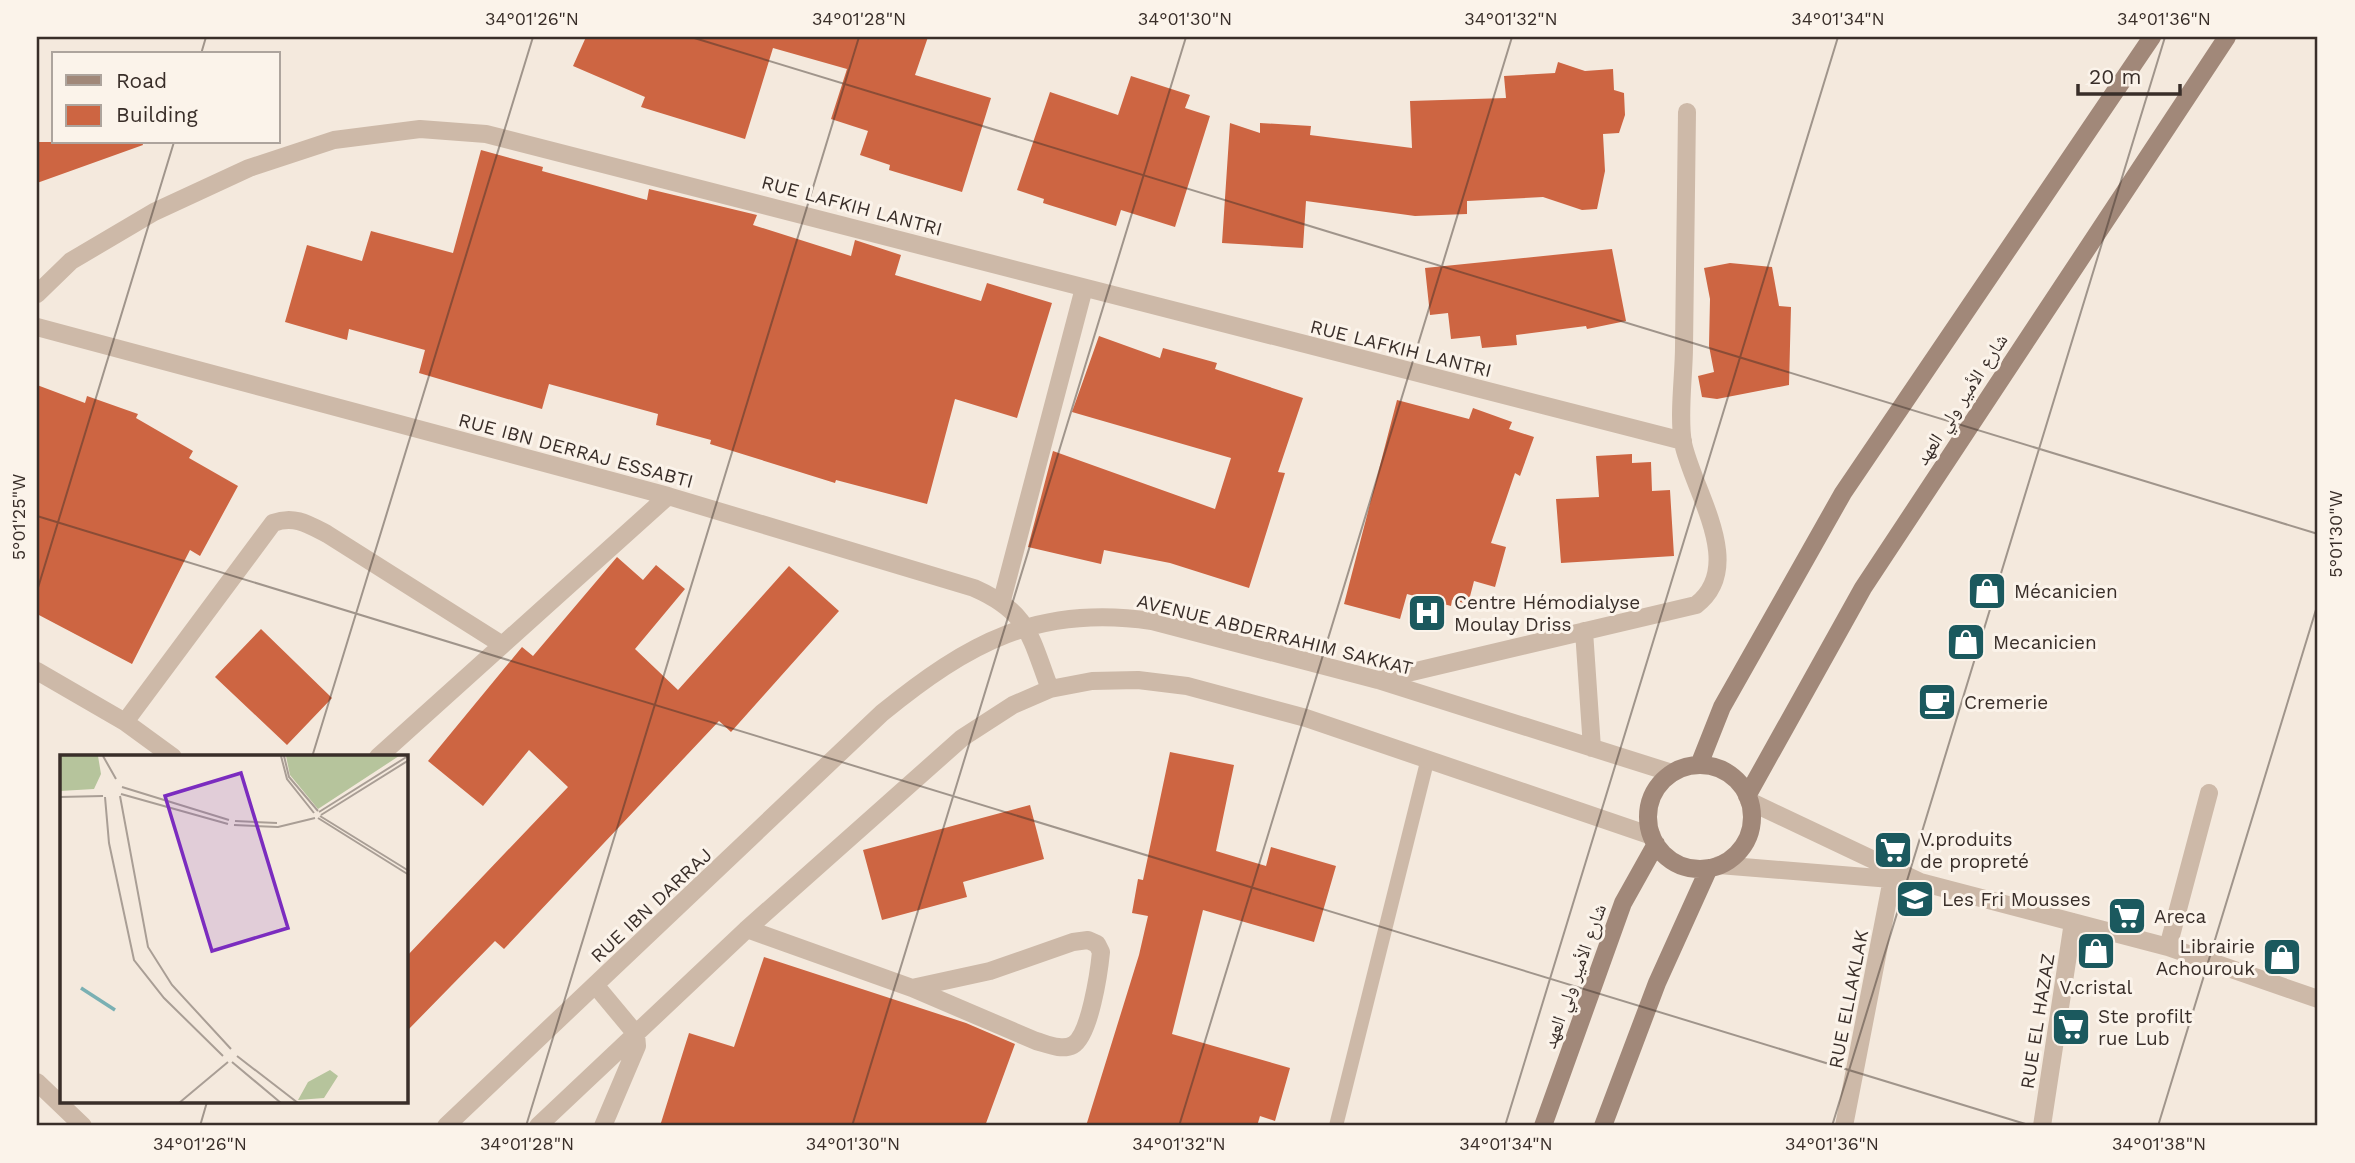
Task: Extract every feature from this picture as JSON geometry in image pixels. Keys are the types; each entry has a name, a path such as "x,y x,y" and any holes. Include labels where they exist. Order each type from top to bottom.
{"main road":[{"path":"1699,765 1722,707 1843,492 2152,37"},
{"name":"شارع الأمير ولي العهد","path":"1748,798 1863,588 2227,37"},
{"path":"1699,765 1711,766 1728,773 1748,798 1752,818 1746,840 1737,853 1714,866 1681,865 1667,857 1654,840 1648,818 1650,802 1660,783 1672,773 1699,765"},
{"name":"شارع الأمير ولي العهد","path":"1543,1126 1623,903 1654,840"},
{"path":"1603,1126 1657,983 1714,866"}],"street":[{"path":"1378,680 1696,606 1705,598 1713,584 1718,564 1717,544 1683,441 1686,113"},
{"name":"RUE LAFKIH LANTRI","path":"37,294 71,261 154,212 249,168 334,140 420,129 486,134 750,199 1084,288 1683,441"},
{"path":"1002,600 1084,288"},
{"name":"RUE IBN DERRAJ ESSABTI","path":"37,327 668,496 974,588 1002,600 1026,626 1050,689"},
{"path":"380,755 668,496"},
{"path":"125,722 273,523 286,518 304,522 327,534 501,644"},
{"name":"AVENUE ABDERRAHIM SAKKAT","path":"882,713 965,652 1026,626 1085,617 1121,617 1152,621 1378,680 1672,773"},
{"path":"1584,631 1592,748"},
{"path":"37,671 125,722 170,755"},
{"path":"538,1126 747,929 962,738 1013,705 1050,689 1092,681 1138,680 1187,686 1306,718 1428,758 1654,840"},
{"name":"RUE IBN DARRAJ","path":"446,1126 882,713"},
{"path":"2168,947 2209,793"},
{"path":"1748,798 1920,882"},
{"path":"1714,866 1920,882 2168,947 2318,999"},
{"name":"RUE ELLAKLAK","path":"1844,1126 1892,879"},
{"name":"RUE EL HAZAZ","path":"2042,1126 2073,922"},
{"path":"747,929 912,988 1036,1041 1058,1047 1072,1045 1084,1034 1101,953 1097,944 1088,940 1073,942 990,971 912,988"},
{"path":"596,986 635,1034 637,1046 634,1059 603,1126"},
{"path":"37,1082 58,1094"},
{"path":"66,1104 83,1126"}],"lane":[{"path":"1336,1126 1428,758"}],"building":[{"path":"586,37 928,37 915,75 991,98 962,192 889,170 890,165 860,155 868,131 831,119 847,69 773,48 745,139 641,107 645,97 573,66"},
{"path":"1558,62 1585,71 1613,69 1614,90 1624,93 1625,115 1619,133 1603,134 1605,171 1597,209 1582,210 1543,197 1467,201 1467,214 1415,216 1306,201 1303,248 1222,243 1230,123 1260,133 1260,123 1311,126 1310,135 1412,148 1410,101 1506,98 1504,76 1555,73"},
{"path":"1131,76 1190,95 1185,108 1210,116 1175,227 1121,210 1116,226 1043,203 1044,199 1017,190 1050,92 1118,115"},
{"path":"37,142 143,144 143,145 37,183"},
{"path":"481,150 543,167 542,171 647,200 649,189 757,215 753,225 851,256 855,240 901,255 895,275 981,301 987,283 1052,303 1017,418 955,399 927,504 836,480 835,483 710,444 711,440 656,425 658,414 549,384 542,409 419,373 425,350 349,329 347,340 285,322 307,245 362,261 371,231 453,253"},
{"path":"1612,249 1626,321 1587,329 1586,326 1516,335 1517,345 1482,348 1480,336 1451,339 1448,313 1430,315 1425,268"},
{"path":"1730,263 1772,267 1779,306 1791,307 1789,385 1717,399 1702,397 1698,376 1714,372 1709,346 1710,299 1704,268"},
{"path":"1099,336 1160,358 1163,348 1217,363 1215,369 1303,398 1278,472 1285,473 1249,588 1170,563 1104,550 1101,564 1028,547 1053,451 1215,509 1231,458 1072,412"},
{"path":"37,385 85,403 87,396 138,414 136,418 193,451 189,458 238,486 200,556 190,550 132,664 37,614"},
{"path":"1397,400 1469,419 1473,408 1512,422 1509,429 1534,437 1520,476 1515,473 1491,543 1506,547 1495,587 1474,581 1468,604 1452,600 1451,606 1407,594 1400,619 1344,604"},
{"path":"1632,454 1632,463 1651,462 1652,491 1670,490 1674,556 1561,563 1556,499 1599,497 1596,456"},
{"path":"617,557 643,580 656,565 685,589 635,649 678,690 789,566 839,611 731,732 719,721 504,949 495,941 408,1030 408,955 568,787 529,750 483,806 428,761 522,647 533,656"},
{"path":"261,629 332,698 287,745 215,677"},
{"path":"1170,752 1234,765 1216,851 1266,866 1271,847 1336,866 1314,942 1203,910 1172,1034 1290,1068 1275,1121 1260,1116 1257,1126 1086,1126 1139,955 1148,916 1132,913 1138,879 1143,880"},
{"path":"1030,805 1044,859 963,882 967,897 882,920 863,850"},
{"path":"764,957 966,1023 1015,1044 985,1126 660,1126 689,1033 734,1047"}],"place":[{"name":"Mécanicien","path":"1987,591"},
{"name":"Centre Hémodialyse Moulay Driss","path":"1427,613"},
{"name":"Mecanicien","path":"1966,642"},
{"name":"Cremerie","path":"1937,702"},
{"name":"V.produits de propreté","path":"1893,850"},
{"name":"Les Fri Mousses","path":"1915,899"},
{"name":"Areca","path":"2127,916"},
{"name":"V.cristal","path":"2096,951"},
{"name":"Librairie Achourouk","path":"2282,957"},
{"name":"Ste profilt rue Lub","path":"2071,1027"}]}
